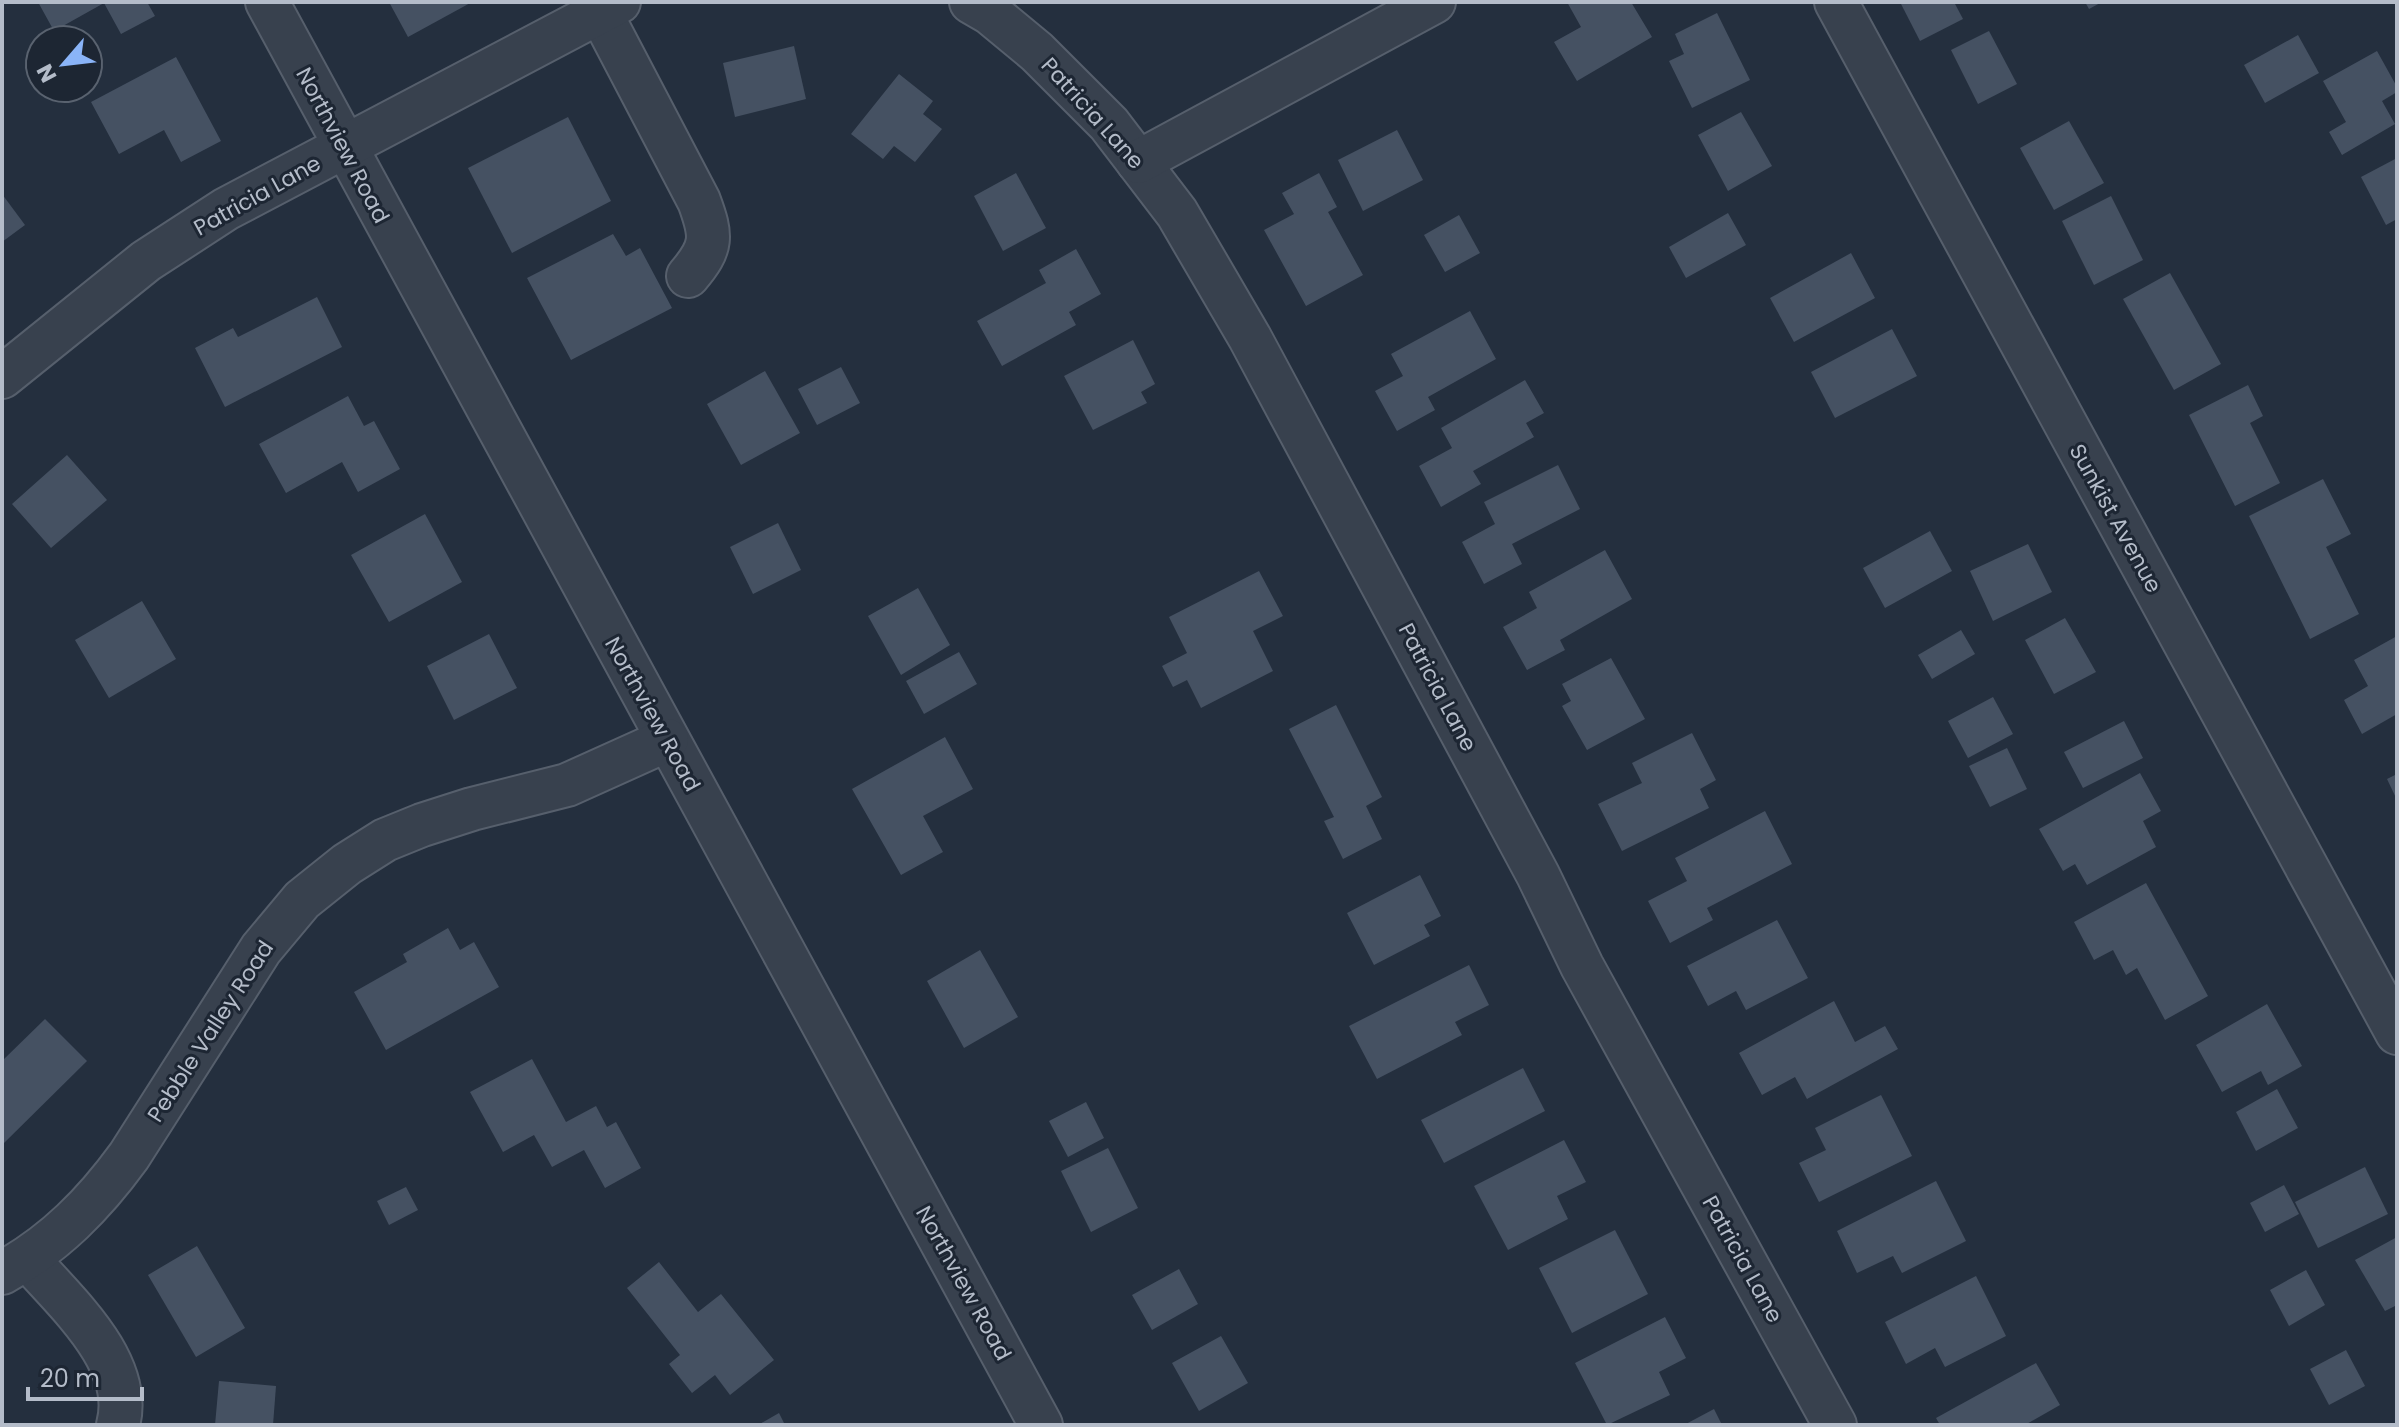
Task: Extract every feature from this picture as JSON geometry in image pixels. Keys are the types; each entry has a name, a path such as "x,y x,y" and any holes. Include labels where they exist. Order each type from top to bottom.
{"street":[{"name":"Northview Road","path":"267,2 1041,1425"},
{"name":"Patricia Lane","path":"971,2 990,13 1037,52 1109,124 1177,213 1250,338 1538,875 1582,966 1835,1425"},
{"path":"1138,162 1434,2"},
{"name":"Sunkist Avenue","path":"1836,2 2397,1033"},
{"name":"Patricia Lane","path":"2,377 146,261 226,209 611,5"},
{"path":"611,5 708,224 710,242 703,258 688,276"},
{"name":"Pebble Valley Road","path":"15,1266 69,1227 107,1186 261,949 302,900 385,840 472,809 567,785 667,740"},
{"path":"15,1266 104,1348 117,1379 121,1415 118,1425"}],"building":[{"path":"38,2 147,2 155,16 121,34 104,3 66,24 50,24"},
{"path":"389,2 472,2 408,37"},
{"path":"1567,2 1631,2 1652,37 1577,81 1554,42 1581,27"},
{"path":"1900,2 1954,2 1963,19 1920,41"},
{"path":"2085,2 2102,2 2089,9"},
{"path":"1717,13 1750,80 1692,108 1669,61 1684,54 1675,34"},
{"path":"1989,31 2017,84 1978,104 1951,50"},
{"path":"2298,35 2319,73 2265,103 2244,65"},
{"path":"794,46 806,99 735,117 723,63"},
{"path":"2377,51 2397,87 2397,92 2382,101 2395,124 2342,155 2329,132 2346,122 2323,81"},
{"path":"176,57 221,141 181,162 164,130 119,154 92,104 104,104 104,95"},
{"path":"899,74 933,101 923,114 942,129 915,162 894,146 883,159 851,134"},
{"path":"1741,112 1772,166 1728,191 1698,135"},
{"path":"568,117 611,201 512,253 468,168"},
{"path":"2069,121 2104,183 2054,210 2020,148"},
{"path":"1397,130 1423,180 1363,211 1338,160"},
{"path":"2397,158 2397,219 2386,225 2361,177"},
{"path":"1016,173 1046,228 1003,251 974,196"},
{"path":"1319,173 1337,207 1328,212 1363,275 1306,306 1264,230 1294,214 1282,193"},
{"path":"2,194 25,225 2,242"},
{"path":"2111,196 2143,260 2094,285 2062,221"},
{"path":"1728,213 1746,245 1686,278 1669,247"},
{"path":"1459,215 1480,253 1445,272 1424,235"},
{"path":"613,234 626,256 640,248 672,308 571,360 527,278"},
{"path":"1076,249 1101,294 1069,312 1076,325 1002,366 977,321 1046,283 1039,270"},
{"path":"1851,253 1875,298 1794,342 1770,298"},
{"path":"2170,273 2221,364 2174,390 2123,299"},
{"path":"317,297 342,347 225,407 195,348 233,328 238,337"},
{"path":"1470,311 1496,359 1428,397 1435,410 1397,431 1375,391 1403,376 1391,354"},
{"path":"1892,329 1917,376 1835,418 1811,372"},
{"path":"1133,340 1155,384 1141,392 1147,403 1093,430 1064,376"},
{"path":"841,367 860,403 817,425 798,389"},
{"path":"765,371 800,433 741,465 707,404"},
{"path":"1525,380 1544,413 1526,423 1534,437 1473,471 1481,484 1441,507 1419,466 1452,448 1441,428"},
{"path":"2248,385 2263,416 2250,423 2280,483 2235,506 2189,415"},
{"path":"348,396 364,426 374,421 400,469 358,492 342,462 286,493 259,444"},
{"path":"67,455 107,500 51,548 12,504"},
{"path":"1558,465 1580,509 1512,544 1522,564 1484,584 1462,542 1495,524 1484,502"},
{"path":"2323,479 2351,534 2326,547 2359,614 2310,639 2249,516"},
{"path":"425,514 462,582 389,622 351,555"},
{"path":"778,523 801,570 753,594 730,547"},
{"path":"1930,531 1952,571 1885,608 1863,568"},
{"path":"2028,544 2052,592 1993,621 1970,571"},
{"path":"1605,550 1632,599 1560,640 1565,650 1527,670 1503,627 1537,608 1529,592"},
{"path":"1259,571 1283,616 1253,631 1273,671 1201,708 1187,680 1173,687 1162,666 1187,653 1169,617"},
{"path":"918,588 950,645 901,675 868,616"},
{"path":"142,601 176,659 109,698 75,640"},
{"path":"2065,618 2096,672 2054,694 2025,640"},
{"path":"1961,630 1975,654 1932,679 1918,655"},
{"path":"489,634 517,688 454,720 427,666"},
{"path":"2397,636 2397,714 2362,734 2344,700 2368,686 2354,660"},
{"path":"959,652 977,684 924,714 906,681"},
{"path":"1611,658 1645,719 1587,750 1562,706 1571,701 1562,684"},
{"path":"1993,697 2013,734 1968,758 1948,721"},
{"path":"1336,705 1382,797 1366,806 1382,839 1343,859 1324,821 1334,817 1289,729"},
{"path":"2124,721 2143,758 2083,788 2064,752"},
{"path":"1692,733 1716,780 1700,789 1709,808 1622,851 1598,804 1642,783 1632,763"},
{"path":"945,737 973,789 923,816 943,852 901,875 852,789"},
{"path":"2007,748 2027,789 1990,807 1969,766"},
{"path":"2140,773 2161,811 2143,821 2156,847 2087,885 2075,864 2063,871 2039,829"},
{"path":"2397,774 2397,800 2387,779"},
{"path":"1765,811 1792,864 1707,908 1713,920 1670,943 1648,901 1687,881 1675,858"},
{"path":"1420,875 1441,916 1424,925 1430,936 1374,965 1347,913"},
{"path":"2146,883 2208,996 2165,1020 2137,968 2126,975 2113,950 2094,960 2074,922"},
{"path":"1777,920 1808,978 1746,1010 1736,991 1708,1006 1687,966"},
{"path":"448,928 460,950 474,942 499,987 386,1050 354,992 407,962 403,954"},
{"path":"980,950 1018,1017 964,1048 927,981"},
{"path":"1469,965 1489,1005 1455,1022 1462,1035 1377,1079 1349,1026"},
{"path":"1834,1001 1855,1042 1885,1026 1898,1049 1807,1099 1795,1077 1762,1095 1739,1053"},
{"path":"2267,1004 2302,1066 2268,1085 2261,1071 2222,1092 2196,1045"},
{"path":"45,1019 87,1061 2,1145 2,1061"},
{"path":"532,1059 566,1122 596,1106 607,1127 616,1122 641,1168 605,1188 584,1150 552,1167 534,1135 503,1152 470,1092"},
{"path":"1523,1068 1545,1111 1444,1163 1421,1120"},
{"path":"2277,1089 2298,1128 2256,1151 2236,1112"},
{"path":"1881,1095 1912,1156 1819,1202 1799,1163 1826,1150 1815,1128"},
{"path":"1086,1102 1104,1138 1068,1157 1049,1121"},
{"path":"1564,1140 1586,1182 1557,1196 1568,1219 1508,1250 1474,1186"},
{"path":"1108,1148 1138,1208 1091,1232 1061,1171"},
{"path":"2365,1167 2388,1214 2318,1248 2295,1202"},
{"path":"1936,1181 1966,1241 1902,1273 1893,1256 1857,1273 1837,1231"},
{"path":"2284,1185 2299,1214 2265,1232 2250,1203"},
{"path":"406,1187 418,1210 389,1225 377,1201"},
{"path":"1615,1230 1648,1294 1572,1333 1539,1268"},
{"path":"2397,1237 2397,1305 2385,1311 2355,1260"},
{"path":"197,1246 245,1328 196,1357 148,1275"},
{"path":"659,1262 698,1312 721,1294 774,1360 730,1395 715,1375 692,1393 669,1364 680,1355 627,1288"},
{"path":"1179,1269 1198,1304 1152,1330 1132,1295"},
{"path":"2306,1270 2325,1305 2289,1326 2270,1290"},
{"path":"1976,1276 2006,1336 1945,1367 1935,1348 1906,1364 1885,1322"},
{"path":"1665,1317 1686,1358 1659,1372 1670,1395 1607,1425 1575,1363"},
{"path":"1221,1336 1248,1383 1199,1411 1172,1363"},
{"path":"2346,1350 2365,1386 2329,1405 2310,1369"},
{"path":"2036,1363 2060,1405 2025,1425 1940,1425 1936,1418"},
{"path":"219,1381 276,1386 273,1425 215,1425"},
{"path":"1714,1409 1722,1425 1684,1425"},
{"path":"779,1413 785,1425 758,1425"}]}
